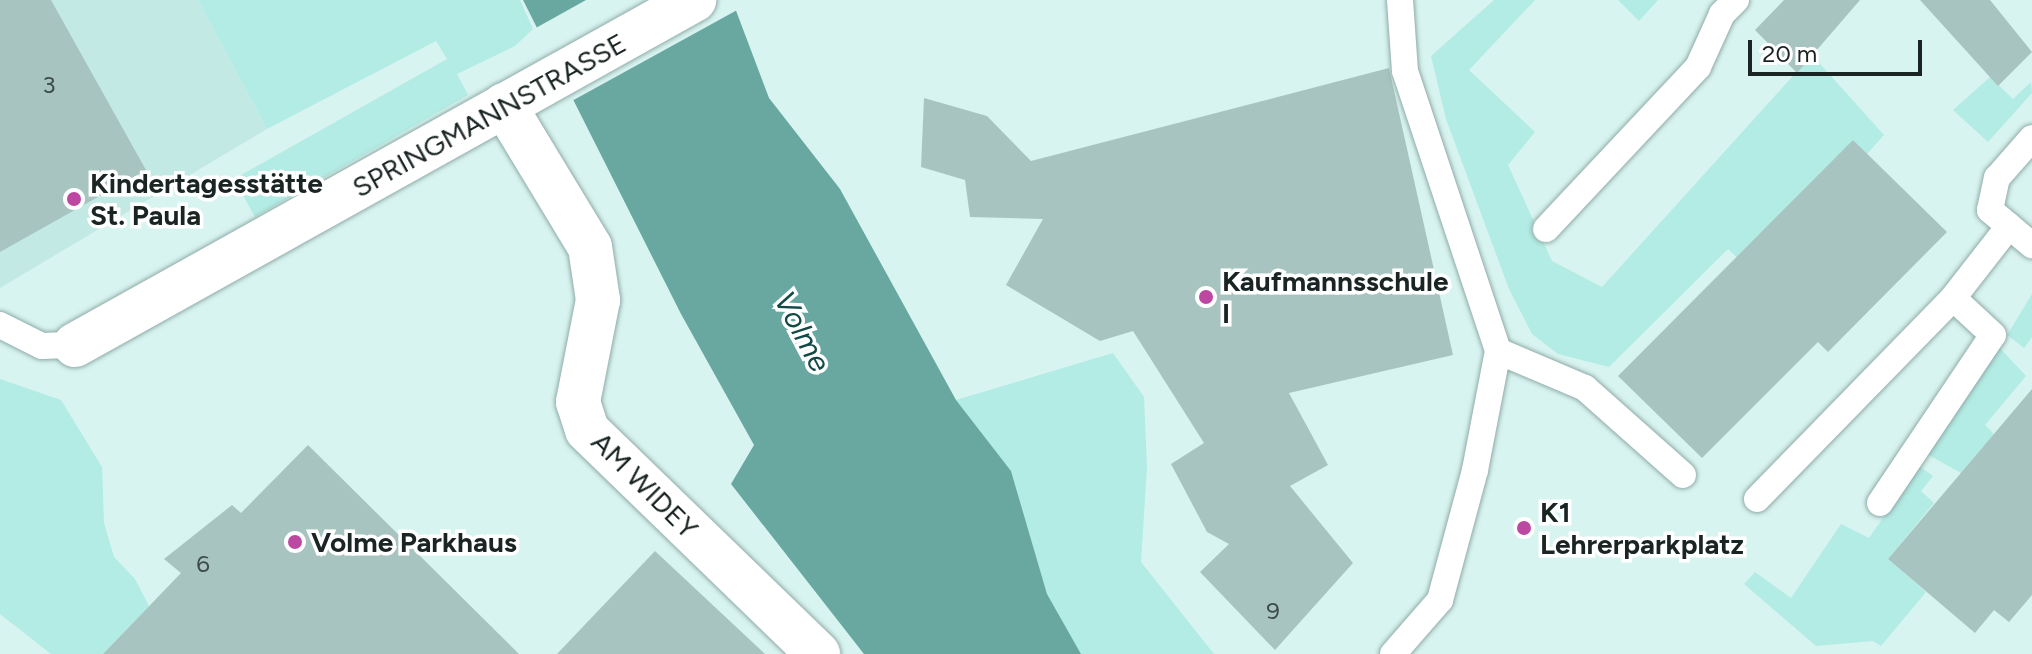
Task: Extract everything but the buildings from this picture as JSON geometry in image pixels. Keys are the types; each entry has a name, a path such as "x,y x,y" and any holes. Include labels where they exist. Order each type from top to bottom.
{"street":[{"name":"SPRINGMANNSTRASSE","path":"75,345 694,0"},
{"name":"AM WIDEY","path":"504,105 590,247 598,300 578,402 587,430 818,654"}],"lane":[{"path":"1393,654 1440,600 1475,470 1498,351 1405,71 1400,0"},
{"path":"1546,229 1698,67 1722,14 1736,0"},
{"path":"2032,138 1997,178 1990,210 2032,245"},
{"path":"1757,499 1953,298 2009,226"},
{"path":"1880,503 1993,335 1953,298"},
{"path":"0,325 42,346 75,345"},
{"path":"1498,351 1585,388 1683,475"}],"shaded area":[{"name":"Kindertagesstätte St. Paula","path":"0,0 198,0 267,129 0,288"},
{"path":"198,0 520,0 533,29 515,46 457,74 468,95 255,217 234,179 447,59 436,41 267,129"},
{"path":"1494,0 1535,0 1469,70 1535,132 1508,165 1552,261 1602,287 1812,55 1884,135 1867,154 1853,140 1750,270 1728,249 1609,367 1558,354 1532,334 1509,289 1446,119 1431,56"},
{"path":"1618,0 1658,0 1639,21"},
{"path":"1990,77 2013,99 2031,82 2032,93 1988,142 1953,110"},
{"path":"2032,294 2032,337 2024,348 2007,335"},
{"path":"1997,345 2026,376 1985,425 1994,434 1961,473 1927,454"},
{"path":"1113,353 1144,397 1147,467 1141,562 1214,654 1081,654 1047,594 1011,471 956,400"},
{"path":"0,379 61,400 102,467 104,523 114,557 135,579 149,606 103,654 51,654 0,614"},
{"path":"1919,466 1933,476 1921,491 1934,503 1888,559 1926,592 1881,646 1873,641 1816,646 1744,584 1755,572 1791,598 1841,524 1869,538"}],"water":[{"name":"Volme","path":"523,0 732,0 769,98 840,189 956,400 1011,471 1047,594 1081,654 864,654 731,484 754,445 681,314"}],"pier":[{"path":"586,0 736,0 739,9 570,102 534,29"}],"place":[{"name":"Kindertagesstätte St. Paula","path":"74,199"},
{"name":"Kaufmannsschule I","path":"1206,297"},
{"name":"K1 Lehrerparkplatz","path":"1524,528"},
{"name":"Volme Parkhaus","path":"295,542"}]}
